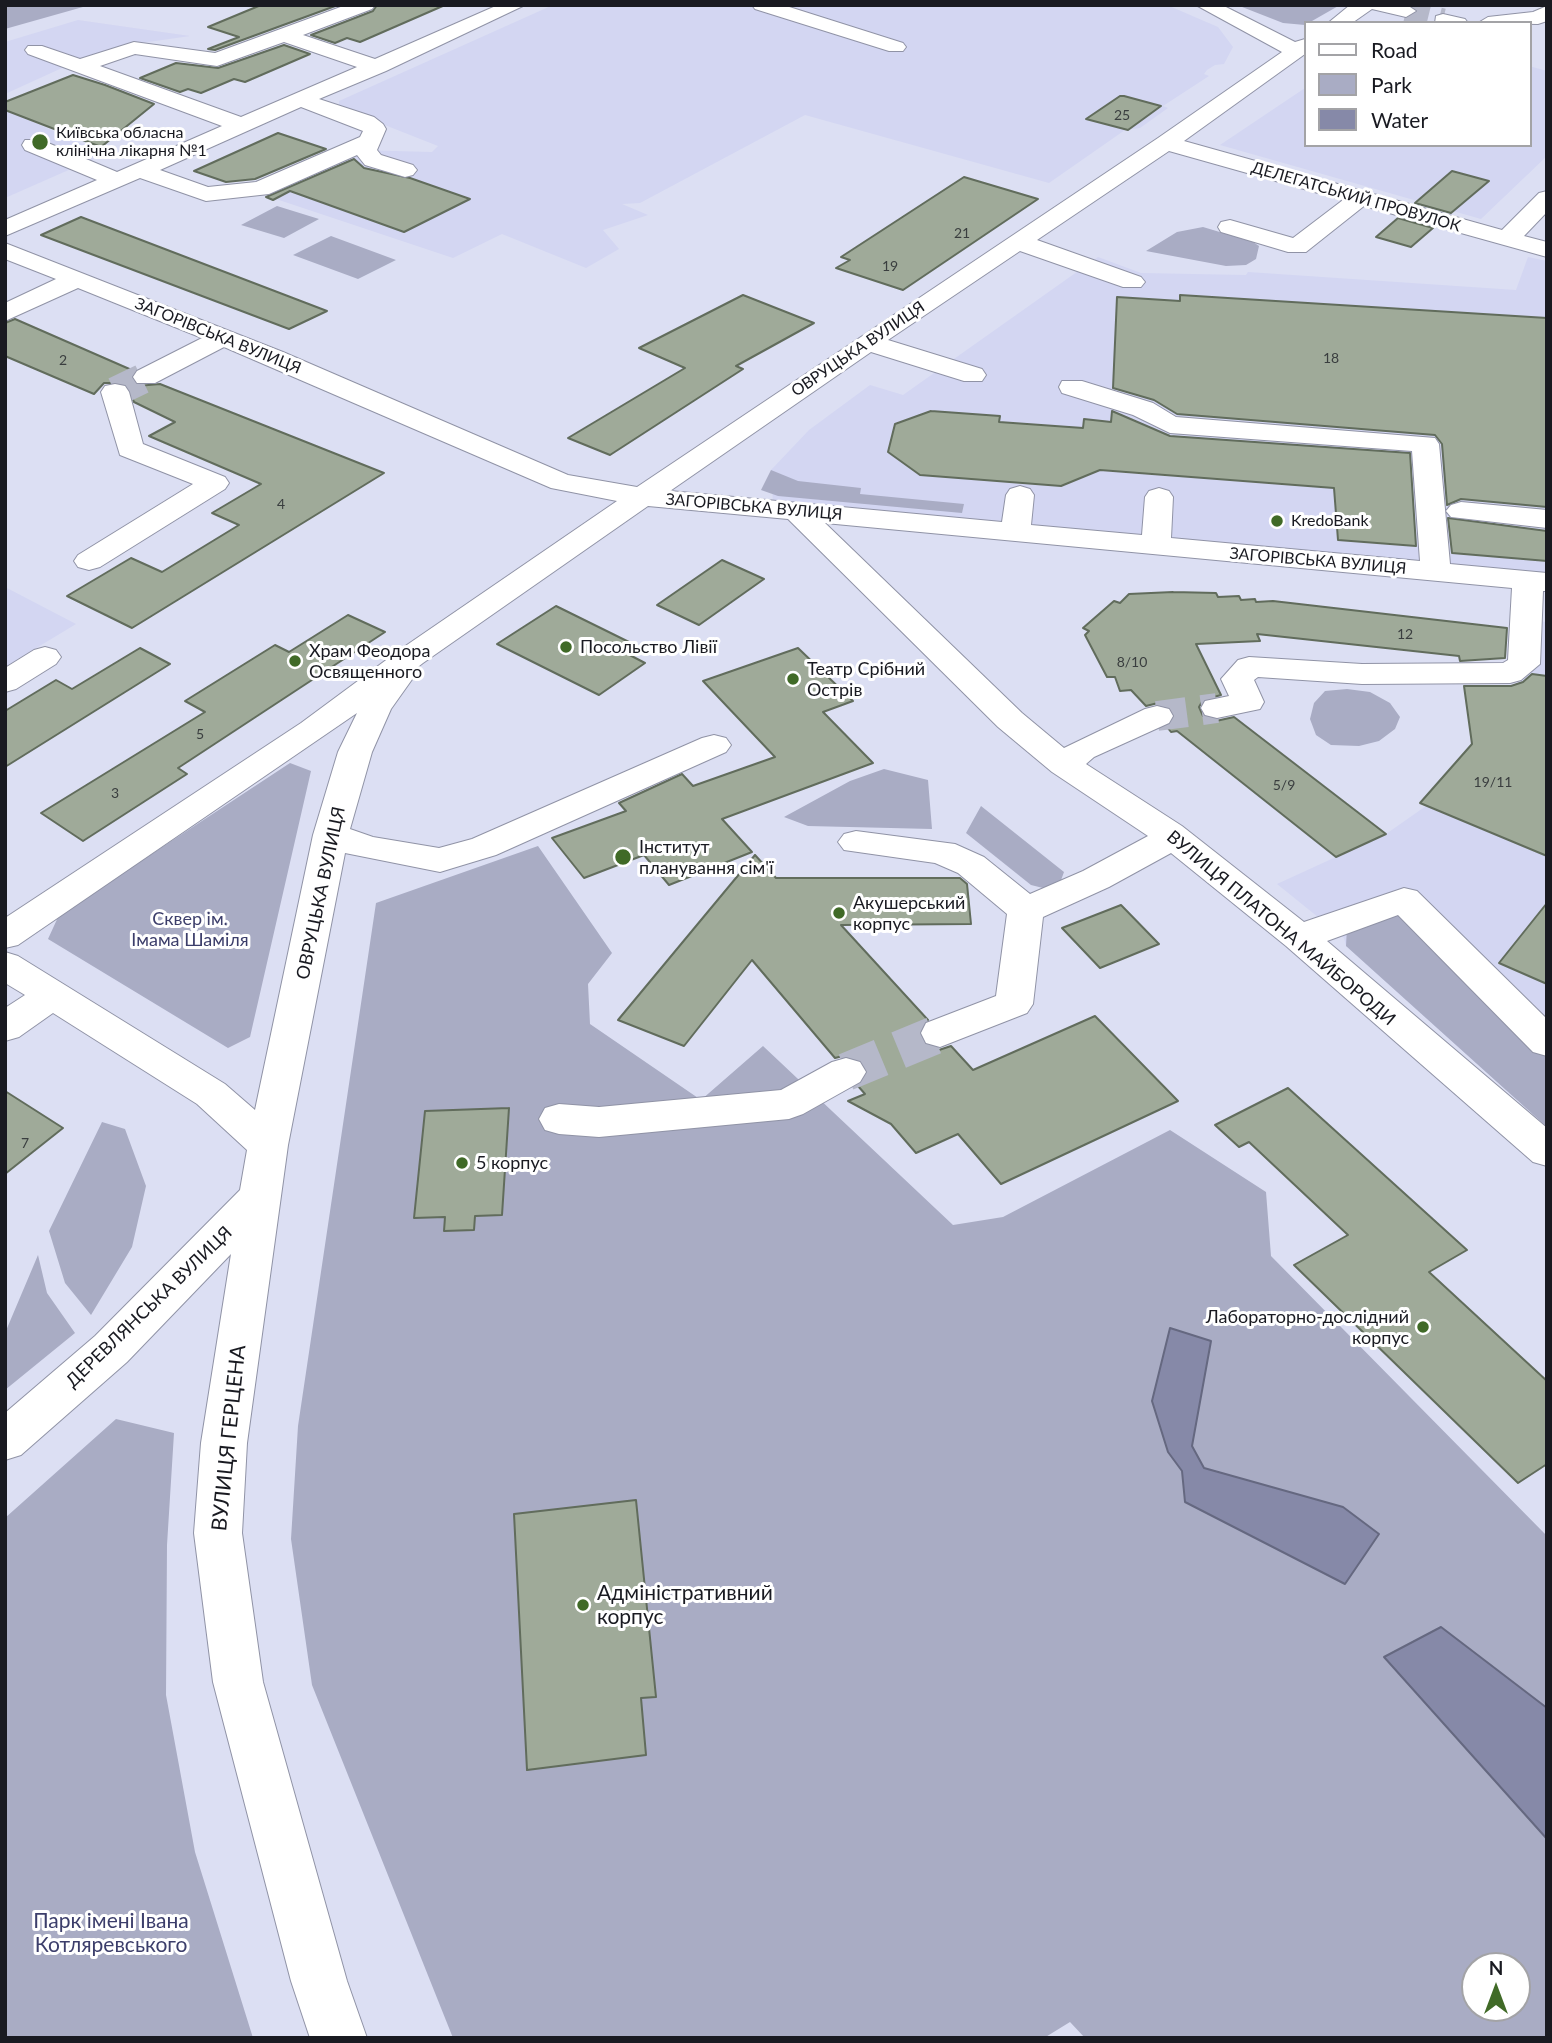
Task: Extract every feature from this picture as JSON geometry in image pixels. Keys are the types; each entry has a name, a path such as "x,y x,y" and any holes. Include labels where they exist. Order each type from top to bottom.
{"street":[{"path":"82,66 134,48 217,60 365,5"},
{"path":"5,229 515,5"},
{"path":"762,5 896,47"},
{"path":"1206,5 1301,48"},
{"path":"1379,5 1406,11"},
{"path":"1508,21 1538,18 1547,12"},
{"path":"1350,15 1369,21"},
{"path":"285,36 379,67"},
{"name":"ОВРУЦЬКА ВУЛИЦЯ","path":"5,936 313,730 412,656 868,342 1166,143 1301,48"},
{"path":"35,50 241,124"},
{"path":"298,99 366,122 375,130 365,150 373,160 405,170"},
{"path":"169,121 210,137"},
{"path":"139,170 206,194 225,194 261,189 369,141"},
{"name":"ДЕЛЕГАТСЬКИЙ ПРОВУЛОК","path":"1166,143 1547,250"},
{"path":"33,145 117,180"},
{"path":"1230,227 1297,247 1360,198"},
{"path":"1507,239 1545,202"},
{"path":"1018,242 1132,282"},
{"name":"ЗАГОРІВСЬКА ВУЛИЦЯ","path":"5,250 561,481 644,497 1537,581"},
{"path":"5,313 77,279"},
{"path":"146,377 222,338"},
{"path":"868,342 973,375"},
{"path":"1072,387 1143,409 1170,425 1425,444 1447,510 1436,571"},
{"path":"89,561 215,483 130,449 114,392"},
{"path":"1015,532 1020,495"},
{"path":"1156,546 1159,497"},
{"path":"1447,510 1547,519"},
{"name":"ВУЛИЦЯ ПЛАТОНА МАЙБОРОДИ","path":"796,511 1001,712 1064,765 1170,834 1299,937 1547,1151"},
{"path":"1217,708 1248,702 1237,678 1249,667 1362,674 1510,673 1524,664 1537,581"},
{"name":"ОВРУЦЬКА ВУЛИЦЯ","path":"268,1145 331,835 355,752 374,709 412,656"},
{"path":"5,682 45,657"},
{"path":"1064,765 1082,750 1157,716"},
{"path":"331,835 367,848 440,860 484,847 714,744"},
{"path":"1026,909 1096,879 1164,842 1170,834"},
{"path":"856,842 943,852 971,865 1026,909"},
{"path":"1299,937 1404,900 1547,1042"},
{"path":"940,1033 1014,1004 1026,909"},
{"path":"5,965 211,1094 268,1145"},
{"path":"5,1027 52,995"},
{"path":"559,1119 599,1122 789,1104 846,1072"},
{"name":"ВУЛИЦЯ ГЕРЦЕНА","path":"268,1145 224,1443 218,1533 238,1682 319,1981 338,2038"},
{"name":"ДЕРЕВЛЯНСЬКА ВУЛИЦЯ","path":"5,1441 111,1349 259,1198"}],"shaded area":[{"path":"553,5 1167,5 1218,27 1233,47 1224,64 1207,70 1204,74 1209,76 1163,106 1168,108 1140,128 1125,130 1049,183 805,115 640,203 622,204 648,215 603,230 619,249 586,268 502,234 453,258 273,198 277,190 356,150 432,152 438,146 339,107 339,101"},
{"path":"78,20 190,36 127,45 73,63 5,94 5,42"},
{"path":"1531,67 1547,71 1547,156 1481,219 1220,145 1304,89 1304,147 1531,147"},
{"name":"Київська обласна клінічна лікарня №1","path":"5,111 22,117 105,154 5,198"},
{"path":"1098,257 1141,273 1246,275 1248,272 1516,290 1528,257 1547,261 1547,579 773,503 771,470 809,430 870,385 903,395"},
{"path":"5,587 76,624 5,667"},
{"path":"1537,621 1547,622 1547,1127 1346,946 1344,938 1277,884 1386,834 1426,806 1420,803 1466,751 1483,757 1524,706 1518,682 1540,661"}],"green space":[{"path":"5,5 90,5 5,29"},
{"path":"1237,5 1340,5 1312,21 1304,21 1304,25 1283,23"},
{"path":"277,206 319,219 284,238 241,225"},
{"path":"1203,227 1253,242 1259,246 1256,259 1246,265 1226,266 1146,251 1177,232"},
{"path":"331,236 396,260 358,279 293,255"},
{"path":"771,470 798,481 861,488 860,494 964,504 962,513 778,496 761,490"},
{"path":"1347,689 1370,692 1390,703 1400,717 1395,729 1379,741 1359,746 1331,745 1316,735 1310,719 1314,703 1325,691"},
{"name":"Сквер ім. Імама Шаміля","path":"290,763 311,771 250,1037 228,1048 48,939 59,915"},
{"path":"884,769 928,780 932,829 808,826 784,817 850,781"},
{"path":"981,806 1064,872 1060,883 1043,888 1031,885 966,833"},
{"path":"538,846 612,953 588,984 590,1024 701,1100 763,1046 953,1225 1003,1217 1170,1130 1266,1192 1271,1256 1547,1536 1547,2038 1085,2038 1070,2022 1044,2038 453,2038 312,1685 291,1539 298,1426 376,903"},
{"path":"1387,912 1406,917 1547,1057 1547,1127 1346,946 1347,927"},
{"path":"102,1122 125,1129 146,1186 132,1247 91,1315 65,1283 49,1231"},
{"path":"38,1255 47,1293 75,1333 5,1390 5,1333"},
{"name":"Парк імені Івана Котляревського","path":"116,1419 174,1433 167,1545 166,1695 195,1852 253,2038 5,2038 5,1518"}],"water":[{"path":"1170,1328 1211,1341 1192,1446 1204,1468 1343,1507 1379,1534 1345,1584 1185,1502 1182,1471 1168,1452 1152,1401"},
{"path":"1441,1627 1547,1708 1547,1839 1384,1657"}],"building":[{"path":"261,5 338,5 215,50 208,49 239,37 208,27"},
{"path":"377,5 445,5 360,42 347,38 335,43 311,35 373,11"},
{"path":"284,45 310,54 245,82 234,79 201,93 188,89 180,92 140,78 176,63 218,68"},
{"path":"73,75 154,104 101,147 5,110 5,102"},
{"path":"1120,96 1161,106 1128,130 1086,119"},
{"path":"278,133 326,149 255,179 226,182 194,171"},
{"path":"354,159 364,168 410,178 470,199 404,232 290,191 273,200 266,197"},
{"path":"1452,171 1489,181 1451,213 1415,203"},
{"path":"964,177 1038,199 903,290 836,268 850,260 841,257"},
{"path":"81,217 327,311 289,329 41,235"},
{"path":"1398,218 1433,228 1411,247 1376,237"},
{"path":"743,295 814,323 736,366 743,369 610,455 568,438 685,368 639,348"},
{"path":"1180,295 1547,318 1547,507 1461,499 1447,505 1442,444 1435,435 1177,414 1154,400 1113,388 1117,297 1180,301"},
{"path":"15,319 134,371 131,378 137,386 160,384 384,473 132,628 67,596 131,558 162,572 239,525 212,513 261,484 149,436 175,422 134,402 126,383 104,383 94,394 5,356 5,323"},
{"path":"931,411 1000,416 999,422 1083,428 1084,419 1111,422 1112,411 1170,436 1410,453 1416,546 1338,540 1334,488 1100,470 1061,486 920,475 888,452 895,424"},
{"path":"1448,518 1547,531 1547,561 1452,553"},
{"path":"722,560 764,579 699,625 657,605"},
{"path":"1216,593 1218,597 1239,596 1241,600 1255,599 1256,602 1273,601 1507,628 1505,658 1460,661 1459,656 1257,634 1260,641 1196,644 1221,695 1203,700 1199,707 1203,716 1216,721 1234,717 1386,834 1336,857 1177,731 1171,732 1167,727 1175,717 1171,708 1158,703 1146,706 1131,690 1120,691 1115,677 1107,677 1085,635 1089,631 1083,628 1114,601 1120,603 1129,594"},
{"name":"Посольство Лівії","path":"556,606 633,644 622,651 645,663 599,695 497,644"},
{"path":"348,615 385,632 178,768 187,774 83,841 41,813 205,712 185,701 275,645 289,652"},
{"path":"140,648 170,664 5,767 5,711 56,680 72,689"},
{"path":"798,648 853,701 823,712 873,763 722,819 752,852 669,885 644,855 584,878 552,838 626,811 619,803 682,774 693,786 775,757 703,681"},
{"path":"1532,674 1547,676 1547,856 1420,803 1472,744 1464,686 1511,686 1523,682"},
{"name":"Акушерський корпус","path":"755,855 776,878 960,878 967,884 971,924 841,925 928,1020 919,1032 924,1044 939,1050 951,1046 973,1070 1095,1016 1178,1101 1001,1184 958,1134 916,1153 891,1124 848,1101 865,1094 858,1086 868,1073 862,1061 847,1055 835,1058 752,960 684,1046 618,1020"},
{"path":"1547,903 1547,984 1499,963"},
{"path":"1121,905 1159,944 1100,968 1062,928"},
{"name":"Лабораторно-дослідний корпус","path":"1288,1088 1467,1250 1429,1272 1547,1381 1547,1464 1518,1483 1294,1265 1348,1235 1249,1142 1239,1147 1215,1125"},
{"path":"5,1091 63,1128 5,1174"},
{"name":"5 корпус","path":"509,1108 502,1215 475,1216 474,1230 444,1231 445,1217 414,1218 425,1111"},
{"name":"Адміністративний корпус","path":"636,1500 656,1697 641,1698 646,1755 527,1770 514,1514"}],"tunnel":[{"path":"1406,11 1443,20"},
{"path":"115,392 146,377"},
{"path":"1157,716 1217,708"},
{"path":"846,1072 940,1033"}],"place":[{"name":"Київська обласна клінічна лікарня №1","path":"40,142"},
{"name":"KredoBank","path":"1277,521"},
{"name":"Посольство Лівії","path":"566,647"},
{"name":"Храм Феодора Освященного","path":"295,661"},
{"name":"Театр Срібний Острів","path":"793,679"},
{"name":"Інститут планування сім'ї","path":"623,857"},
{"name":"Акушерський корпус","path":"839,913"},
{"name":"5 корпус","path":"462,1163"},
{"name":"Лабораторно-дослідний корпус","path":"1423,1327"},
{"name":"Адміністративний корпус","path":"583,1605"}]}
